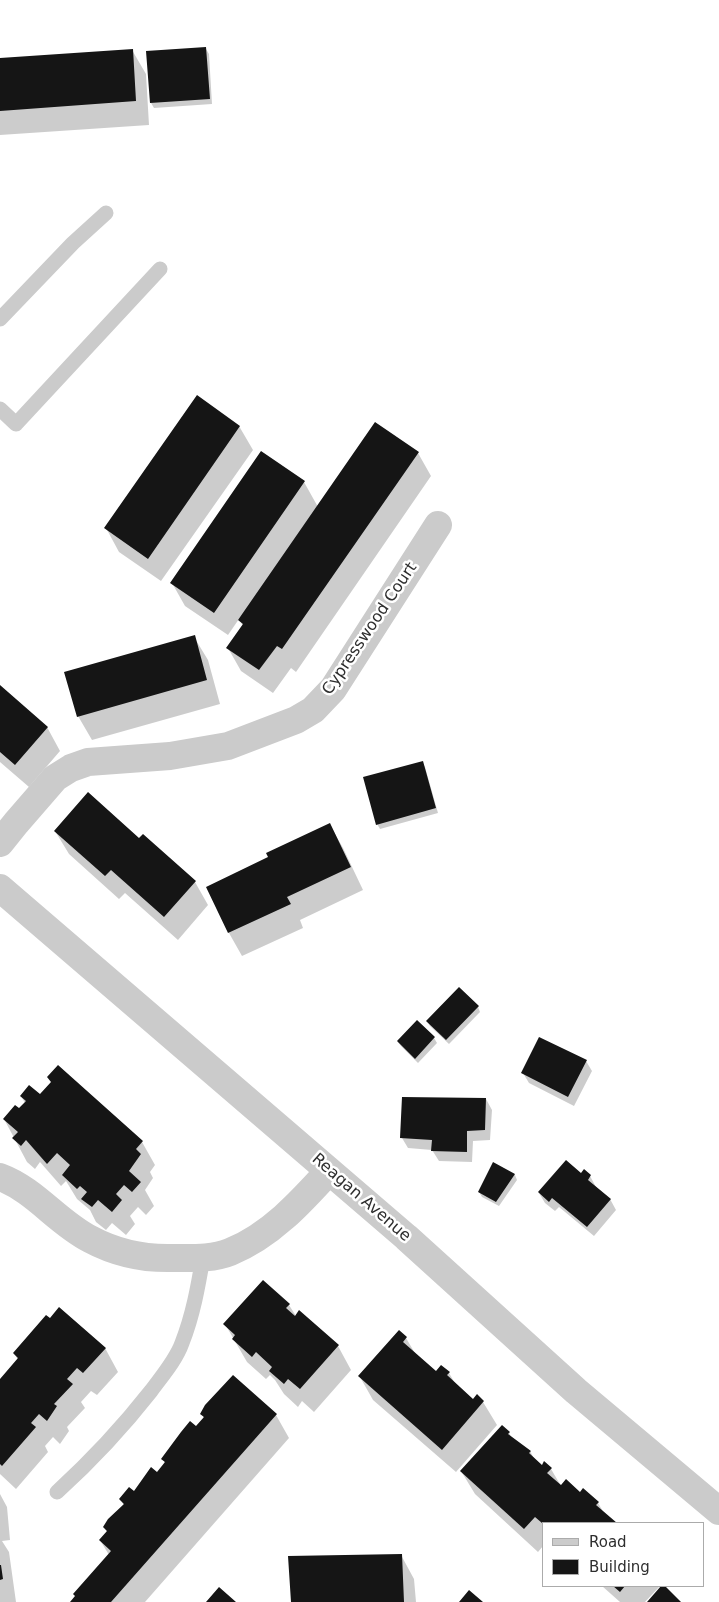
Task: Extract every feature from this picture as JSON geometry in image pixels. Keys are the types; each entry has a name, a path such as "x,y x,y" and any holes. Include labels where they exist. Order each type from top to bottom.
{"street":[{"name":"Cypresswood Court","path":"0,843 55,778 71,768 88,762 170,756 228,746 296,720 313,710 333,689 438,524"},
{"name":"Reagan Avenue","path":"0,888 413,1244 576,1391 719,1511"},
{"path":"0,1178 10,1181 37,1199 56,1217 90,1239 127,1254 161,1258 203,1257 230,1253 260,1236 294,1209 329,1171"}],"lane":[{"path":"0,319 73,243 106,213"},
{"path":"0,409 16,424 160,269"},
{"path":"56,1492 123,1427 163,1375 182,1345 196,1302 203,1257"}],"building":[{"path":"206,47 210,99 150,103 146,51"},
{"path":"133,49 136,101 0,111 0,58"},
{"path":"197,395 240,426 148,559 104,528"},
{"path":"375,422 419,452 282,649 277,646 259,670 226,648 243,624 238,620"},
{"path":"261,451 305,481 214,613 170,583"},
{"path":"195,635 207,680 77,717 64,672"},
{"path":"0,685 48,727 15,765 0,752"},
{"path":"423,761 436,808 376,825 363,777"},
{"path":"88,792 139,838 143,834 196,881 164,917 111,870 105,876 54,831"},
{"path":"330,823 351,867 287,897 291,904 228,933 206,887 268,857 266,853"},
{"path":"459,987 479,1006 446,1040 426,1021"},
{"path":"417,1020 435,1037 415,1059 397,1041"},
{"path":"539,1037 587,1060 568,1097 521,1073"},
{"path":"58,1065 143,1141 136,1149 141,1154 129,1171 141,1182 132,1192 124,1185 116,1194 122,1200 112,1212 98,1200 92,1207 81,1199 87,1192 80,1186 77,1189 62,1175 70,1165 57,1153 47,1164 26,1140 21,1146 12,1138 18,1132 3,1119 15,1105 19,1108 26,1101 20,1096 29,1085 40,1094 51,1082 47,1077"},
{"path":"402,1097 486,1098 485,1130 467,1131 467,1152 431,1151 432,1140 400,1138"},
{"path":"566,1160 581,1173 584,1169 591,1175 588,1180 611,1199 587,1227 552,1198 549,1202 538,1192"},
{"path":"493,1162 515,1174 496,1202 478,1192"},
{"path":"263,1280 290,1304 286,1308 295,1316 299,1310 339,1345 300,1389 288,1379 284,1384 269,1371 272,1367 256,1352 252,1357 232,1339 235,1335 223,1324"},
{"path":"59,1307 106,1348 83,1373 77,1368 67,1379 73,1384 54,1404 57,1406 47,1421 39,1414 31,1423 36,1427 2,1466 0,1464 0,1379 18,1358 13,1353 46,1315 50,1318"},
{"path":"399,1330 407,1337 403,1342 436,1371 441,1365 450,1372 447,1375 473,1399 477,1394 484,1401 442,1450 358,1376"},
{"path":"233,1375 277,1414 111,1602 70,1602 75,1596 73,1594 111,1551 99,1540 107,1531 103,1527 108,1519 124,1504 119,1499 129,1487 134,1491 151,1467 157,1472 165,1462 161,1459 181,1432 190,1421 196,1426 204,1417 200,1414 205,1405"},
{"path":"502,1425 510,1432 508,1434 531,1451 529,1453 542,1465 544,1461 552,1468 547,1473 561,1485 566,1479 580,1492 583,1488 599,1502 596,1505 616,1522 542,1523 535,1517 524,1529 460,1471"},
{"path":"402,1554 404,1602 291,1602 288,1556"},
{"path":"0,1565 3,1579 0,1580"},
{"path":"219,1587 236,1602 206,1602"},
{"path":"614,1587 624,1587 620,1592"},
{"path":"660,1587 666,1587 681,1602 647,1602"},
{"path":"469,1590 483,1602 459,1602"}]}
